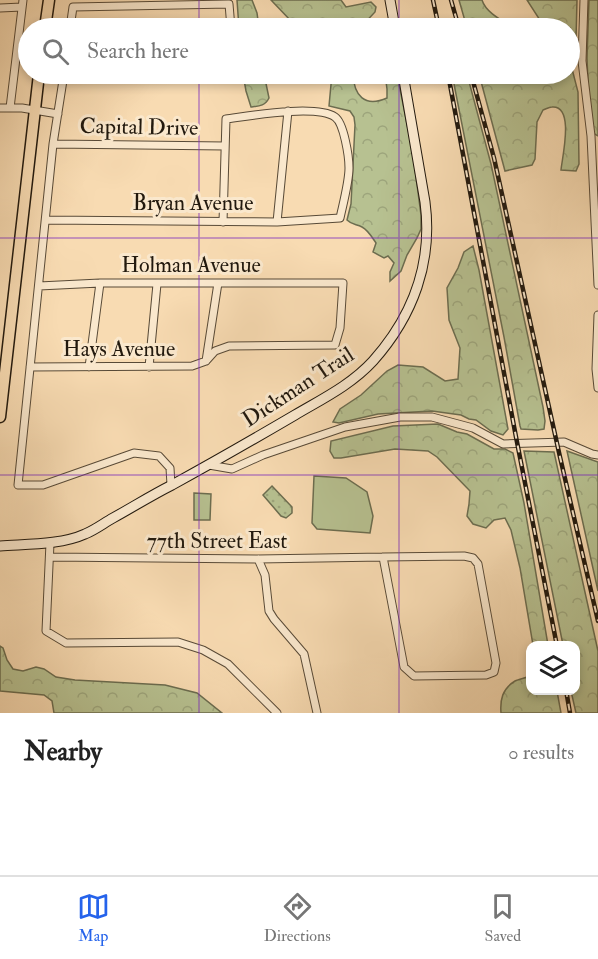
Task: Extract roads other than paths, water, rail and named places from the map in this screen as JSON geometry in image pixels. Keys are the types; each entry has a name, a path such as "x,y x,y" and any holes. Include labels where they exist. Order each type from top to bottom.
{"main road":[{"path":"46,18 49,0"},
{"path":"0,417 38,84"}],"street":[{"path":"390,0 393,18"},
{"path":"584,0 582,61 591,136 598,285"},
{"path":"0,8 23,4"},
{"path":"71,18 73,7 230,4 231,18"},
{"path":"10,108 18,44"},
{"path":"62,84 53,144 18,485 43,485 135,453 159,456 170,468 171,485"},
{"name":"Dickman Trail","path":"0,546 50,543 84,534 328,396 358,375 375,359 391,338 414,298 426,247 428,218 405,84"},
{"path":"0,108 58,114"},
{"path":"223,222 226,119 288,111 277,222"},
{"name":"Bryan Avenue","path":"45,220 277,222 340,218 349,170 343,129 337,118 327,113 288,111"},
{"name":"Capital Drive","path":"53,144 225,146"},
{"path":"89,367 100,283"},
{"name":"Holman Avenue","path":"39,286 100,283 343,283 340,328 335,345 229,346 215,351 206,361"},
{"path":"206,361 218,283"},
{"path":"149,367 157,284"},
{"path":"598,315 596,369 598,388"},
{"name":"Hays Avenue","path":"30,367 192,366 206,361"},
{"path":"209,465 232,469 262,455 345,427 400,417 432,417 473,428 503,444 564,442 598,455"},
{"path":"50,543 45,631 66,643 178,642 195,647 228,664 277,713"},
{"name":"77th Street East","path":"50,557 258,560 383,557 464,556 473,558 478,564 496,663 494,672 486,675 414,676 404,667 383,557"},
{"path":"258,560 265,575 269,611 304,654 317,713"}],"railway":[{"path":"433,0 437,18"},
{"path":"451,0 456,18"},
{"path":"450,84 556,641"},
{"path":"474,84 494,158 598,621"},
{"path":"567,695 570,713"}]}
